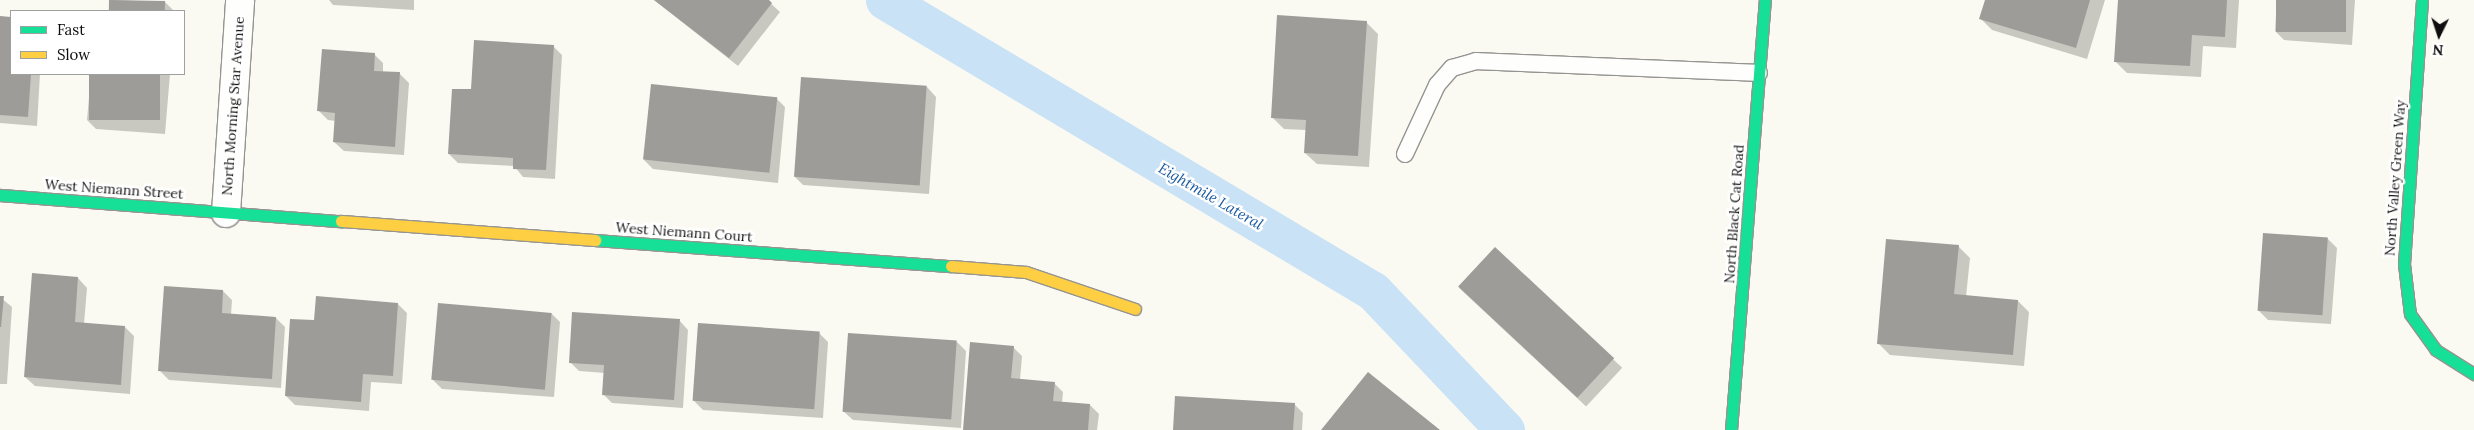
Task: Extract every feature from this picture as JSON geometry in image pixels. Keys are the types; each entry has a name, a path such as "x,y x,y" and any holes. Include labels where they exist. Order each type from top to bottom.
{"street":[{"name":"North Morning Star Avenue","path":"226,213 240,0"},
{"name":"North Black Cat Road","path":"1731,430 1765,0"},
{"name":"North Valley Green Way","path":"2422,0 2404,264 2410,314 2436,350 2474,374"},
{"name":"West Niemann Street","path":"0,196 226,213"},
{"name":"West Niemann Court","path":"226,213 1026,272 1135,309"}],"lane":[{"path":"1405,154 1437,85 1452,68 1476,60 1760,74"}],"building":[{"path":"109,0 165,1 165,10 109,10"},
{"path":"654,0 769,0 772,3 729,58"},
{"path":"1985,0 2090,0 2076,48 1979,19"},
{"path":"2118,0 2227,0 2225,37 2192,35 2190,66 2114,62"},
{"path":"2276,0 2346,0 2346,32 2276,32"},
{"path":"1277,15 1367,21 1358,156 1304,153 1306,120 1271,118"},
{"path":"0,16 10,17 10,75 31,75 28,117 0,115"},
{"path":"474,40 554,45 546,170 513,169 513,158 448,154 452,89 471,89"},
{"path":"322,49 375,53 374,71 400,72 395,147 333,142 335,113 317,111"},
{"path":"89,75 160,75 160,120 89,120"},
{"path":"801,77 927,86 920,186 794,177"},
{"path":"651,84 777,97 769,173 643,160"},
{"path":"2263,233 2328,238 2322,315 2258,311"},
{"path":"1886,239 1959,245 1954,294 2018,300 2013,355 1877,344"},
{"path":"1495,247 1614,358 1577,398 1458,286"},
{"path":"32,273 78,277 75,322 125,326 121,385 24,377"},
{"path":"164,286 223,290 222,313 276,317 272,379 158,371"},
{"path":"0,296 4,296 1,327 0,327"},
{"path":"316,296 398,303 393,376 363,374 361,402 285,396 290,319 314,320"},
{"path":"438,303 552,313 545,390 431,380"},
{"path":"572,312 680,319 674,400 602,395 604,365 569,363"},
{"path":"698,323 820,332 814,409 693,401"},
{"path":"848,333 957,341 951,419 842,412"},
{"path":"970,342 1014,346 1011,378 1055,382 1053,401 1090,404 1088,430 963,430"},
{"path":"1368,372 1440,430 1321,430"},
{"path":"1175,396 1295,403 1293,430 1173,430"}],"waterway":[{"name":"Eightmile Lateral","path":"885,0 1373,291 1505,430"}],"traffic: fast":[{"path":"1731,430 1765,0"},
{"path":"2422,0 2404,264 2410,314 2436,350 2474,374"},
{"path":"0,195 341,221"},
{"path":"595,240 951,266"}],"traffic: slow":[{"path":"341,221 595,240"},
{"path":"951,266 1026,272 1135,309"}]}
